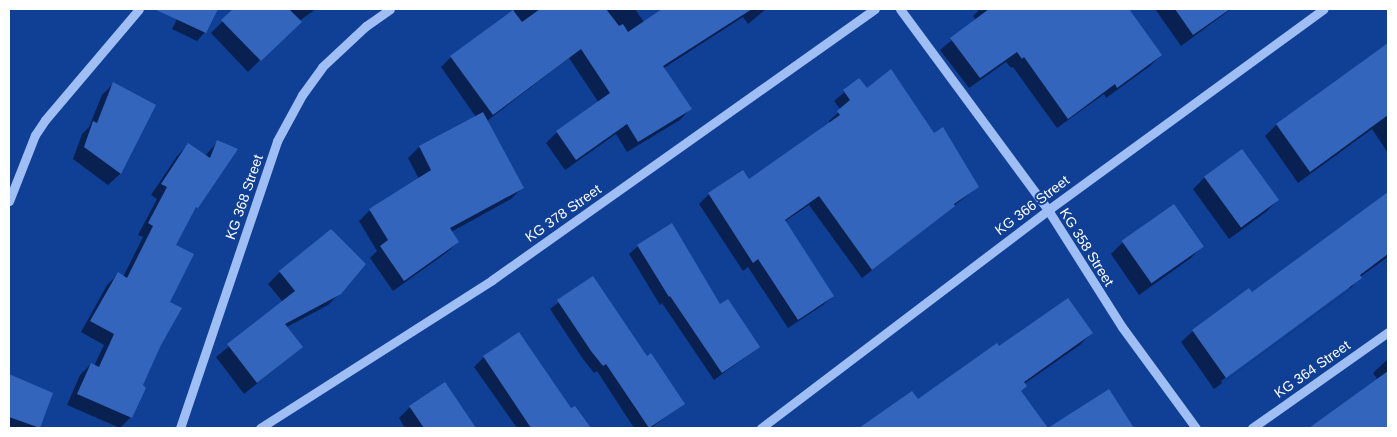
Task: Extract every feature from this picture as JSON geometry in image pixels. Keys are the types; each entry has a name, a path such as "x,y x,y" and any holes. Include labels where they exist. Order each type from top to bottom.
{"street":[{"path":"9,201 35,135 45,120 138,9"},
{"name":"KG 368 Street","path":"180,428 277,141 302,95 322,67 366,26 390,9"},
{"name":"KG 378 Street","path":"260,428 492,280 875,9"},
{"name":"KG 358 Street","path":"900,9 1048,210 1122,327 1196,428"},
{"name":"KG 366 Street","path":"761,428 1048,210 1324,9"},
{"name":"KG 364 Street","path":"1252,428 1388,332"}],"building":[{"path":"154,9 218,9 206,33"},
{"path":"233,9 289,9 302,22 261,61 221,20"},
{"path":"540,9 606,9 619,26 623,24 628,32 662,9 752,9 663,66 692,109 638,142 627,124 576,160 556,131 610,93 581,49 493,115 450,56 513,10 522,22"},
{"path":"989,9 1129,9 1162,55 1117,88 1115,84 1068,119 1024,57 1022,59 1017,52 980,78 950,38"},
{"path":"1175,9 1230,9 1193,35"},
{"path":"1388,43 1388,115 1310,172 1276,124"},
{"path":"891,69 934,133 943,127 979,187 954,204 955,206 872,270 819,196 785,220 834,296 798,320 758,259 753,263 708,193 743,170 749,179 840,115 837,111 850,100 843,90 859,78 867,88"},
{"path":"113,82 156,105 121,174 84,147 93,121 97,123"},
{"path":"483,112 524,188 450,228 459,242 404,281 380,246 388,240 369,209 431,170 419,146"},
{"path":"217,140 238,149 198,208 196,207 176,245 194,254 170,302 182,308 161,345 143,385 146,388 132,418 77,394 91,363 99,367 114,334 90,321 118,272 127,278 153,226 148,223 167,187 161,184 188,143 210,158"},
{"path":"1242,149 1279,200 1241,228 1204,177"},
{"path":"1388,192 1388,254 1360,275 1362,278 1226,378 1192,330 1249,288 1252,292"},
{"path":"1174,204 1204,247 1151,283 1122,241"},
{"path":"672,223 720,304 728,299 760,347 722,373 669,297 637,245"},
{"path":"331,229 366,264 341,294 285,324 303,347 257,383 227,344 295,291 279,271"},
{"path":"593,276 647,356 651,353 685,404 649,428 606,364 603,366 591,351 557,300"},
{"path":"1068,298 1093,333 1024,382 1027,386 1021,391 1048,428 859,428 912,391 918,399 997,343 999,346"},
{"path":"519,332 571,408 575,406 591,428 531,428 483,356"},
{"path":"1388,371 1388,428 1309,428"},
{"path":"9,374 53,393 40,428 9,417"},
{"path":"445,382 476,428 424,428 409,406"},
{"path":"1109,389 1134,428 1048,428"}]}
